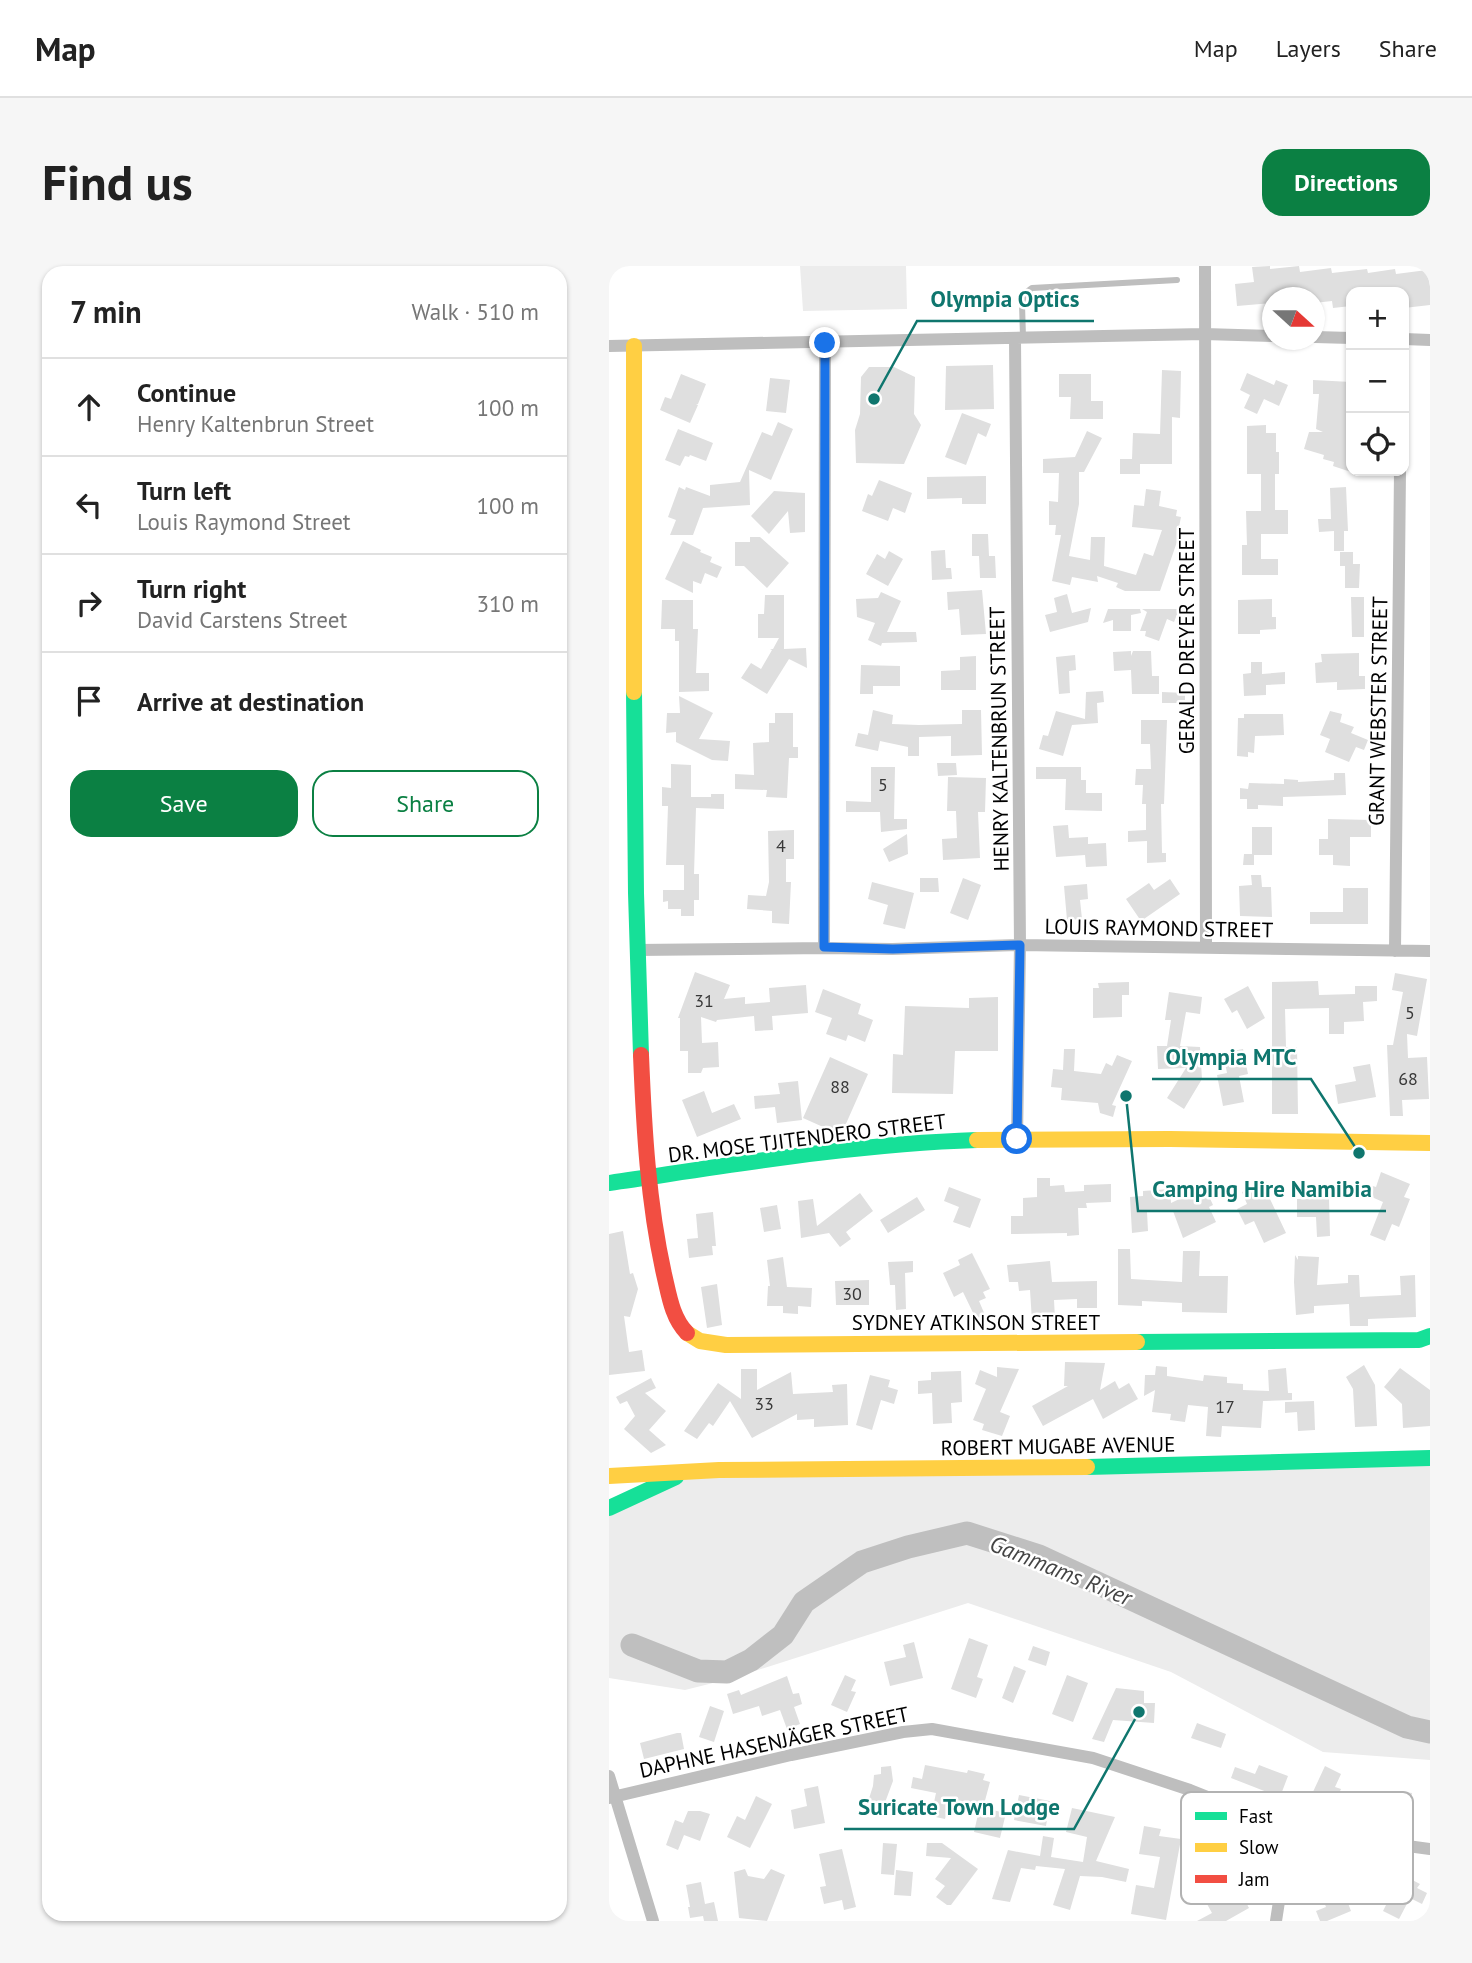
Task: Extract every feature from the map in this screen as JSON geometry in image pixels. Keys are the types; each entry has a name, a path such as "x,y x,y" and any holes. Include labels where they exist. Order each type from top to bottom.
{"street":[{"name":"GERALD DREYER STREET","path":"1205,266 1206,948"},
{"path":"609,346 1205,334 1262,336"},
{"path":"1325,337 1346,338"},
{"name":"HENRY KALTENBRUN STREET","path":"1017,1139 1020,945 1019,339"},
{"path":"1409,339 1430,340"},
{"path":"824,947 825,343"},
{"name":"SYDNEY ATKINSON STREET","path":"634,346 636,950 647,1178 656,1243 675,1311 687,1334 697,1341 711,1344 1419,1340 1430,1336"},
{"name":"GRANT WEBSTER STREET","path":"1395,951 1400,476"},
{"name":"LOUIS RAYMOND STREET","path":"636,950 824,947 893,949 1020,945 1430,951"},
{"name":"DR. MOSE TJITENDERO STREET","path":"609,1183 894,1145 1017,1139 1430,1143"},
{"name":"ROBERT MUGABE AVENUE","path":"609,1476 686,1472 1108,1467 1430,1458"},
{"name":"ROBERT MUGABE AVENUE","path":"609,1508 686,1472"},
{"name":"DAPHNE HASENJÄGER STREET","path":"612,1797 815,1750 903,1732 932,1729 1093,1758 1195,1792"},
{"path":"609,1776 612,1797 653,1921"}],"lane":[{"path":"1019,339 1024,294 1033,288 1177,280"}],"shaded area":[{"path":"800,266 906,266 907,309 803,311"},
{"path":"1430,1458 1430,1760 1323,1752 1171,1672 968,1603 733,1678 685,1690 609,1678 609,1508 686,1472"}],"building":[{"path":"1270,266 1270,269 1299,266 1300,272 1331,268 1332,273 1367,269 1368,273 1395,269 1396,274 1427,270 1430,305 1409,307 1409,287 1346,287 1346,307 1333,308 1332,301 1325,302 1325,287 1262,287 1262,304 1237,306 1235,284 1254,282 1252,267"},
{"path":"993,365 994,409 945,410 946,366"},
{"path":"869,367 894,367 915,377 914,414 921,425 904,464 856,463 855,430 860,414 861,377"},
{"path":"1162,370 1181,371 1180,418 1172,417 1172,464 1140,464 1140,474 1120,474 1120,459 1132,459 1133,433 1160,434"},
{"path":"1247,373 1274,385 1276,380 1288,385 1279,406 1264,399 1257,414 1244,408 1250,395 1240,390"},
{"path":"681,374 706,384 690,423 660,410 665,397 671,399"},
{"path":"1059,374 1091,374 1091,401 1103,401 1103,419 1070,419 1071,397 1059,397"},
{"path":"770,378 790,380 786,413 766,411"},
{"path":"1313,380 1346,382 1346,470 1333,466 1334,462 1323,459 1324,455 1304,449 1309,432 1323,432 1316,429 1319,394 1313,394"},
{"path":"962,413 991,424 986,437 978,433 966,465 945,457"},
{"path":"778,422 793,429 771,480 749,470 750,505 703,508 693,535 670,535 676,520 668,517 679,487 710,496 710,485 740,482 762,432 772,436"},
{"path":"1266,425 1266,433 1276,433 1279,474 1275,474 1275,510 1288,510 1288,534 1261,534 1261,559 1278,559 1278,575 1242,575 1242,545 1247,545 1246,511 1261,511 1261,474 1247,474 1247,426"},
{"path":"678,429 713,443 706,461 690,455 685,456 680,466 665,460"},
{"path":"1087,431 1102,438 1084,472 1079,472 1079,504 1069,556 1090,560 1091,537 1105,537 1104,566 1136,575 1144,553 1153,556 1162,530 1132,527 1134,505 1144,506 1146,489 1161,491 1159,506 1177,510 1176,516 1181,517 1177,537 1179,536 1160,591 1125,591 1116,587 1118,583 1097,576 1098,582 1072,577 1070,585 1052,581 1061,535 1055,535 1056,525 1049,525 1049,501 1058,502 1059,473 1043,473 1043,459 1075,457"},
{"path":"986,476 986,504 962,504 962,498 927,499 927,477"},
{"path":"879,480 912,493 905,513 893,508 888,521 862,511 868,494 872,496"},
{"path":"1346,487 1348,531 1344,531 1344,551 1334,551 1334,531 1319,532 1318,519 1331,519 1330,488"},
{"path":"774,491 805,493 805,532 790,533 788,511 769,534 751,516"},
{"path":"972,534 988,534 989,556 995,556 996,578 980,578 979,556 972,556"},
{"path":"750,537 760,537 789,563 767,588 744,566 735,566 735,542 750,542"},
{"path":"683,541 712,557 710,562 722,567 717,578 705,573 701,584 693,581 693,593 665,579"},
{"path":"945,550 946,568 951,568 952,579 932,580 931,551"},
{"path":"889,551 903,559 888,586 866,574 877,554 885,559"},
{"path":"1340,552 1353,552 1353,564 1360,564 1359,588 1345,588 1345,566 1340,566"},
{"path":"982,590 986,634 961,635 959,609 948,610 947,592"},
{"path":"881,592 901,601 887,632 916,632 917,642 882,643 881,646 868,640 875,623 857,617 856,599 878,598"},
{"path":"1067,594 1072,613 1091,608 1088,622 1050,632 1045,615 1057,612 1054,598"},
{"path":"765,595 784,595 784,649 806,648 807,668 789,659 767,694 741,678 751,663 761,669 772,650 770,649 773,649 779,638 758,638 758,614 764,614"},
{"path":"1351,597 1364,597 1364,637 1352,637"},
{"path":"1272,599 1272,617 1276,617 1276,629 1260,630 1260,634 1238,634 1238,600"},
{"path":"662,600 693,600 693,629 698,629 696,673 709,673 709,691 679,692 679,641 675,641 675,629 661,629"},
{"path":"1108,609 1140,609 1141,613 1131,615 1131,631 1113,631 1113,620 1103,623"},
{"path":"1142,609 1179,609 1174,622 1167,619 1159,641 1145,636 1146,631 1140,631 1147,612"},
{"path":"1131,651 1131,656 1133,651 1151,651 1152,676 1159,676 1159,694 1132,694 1131,670 1114,671 1113,652"},
{"path":"1359,653 1359,676 1365,676 1365,689 1337,690 1337,682 1316,683 1315,663 1322,662 1321,654"},
{"path":"1075,655 1076,670 1069,671 1070,693 1059,694 1056,657"},
{"path":"976,656 976,690 941,690 941,671 960,670 960,657"},
{"path":"1251,662 1262,662 1262,674 1285,672 1285,684 1266,685 1266,695 1244,696 1243,674 1251,673"},
{"path":"861,665 900,666 900,686 873,686 873,694 860,694"},
{"path":"1103,691 1104,702 1097,703 1098,723 1072,725 1063,756 1039,749 1043,735 1048,736 1056,711 1085,719 1086,692"},
{"path":"1162,692 1185,693 1185,703 1162,703"},
{"path":"679,696 713,713 699,739 730,741 728,761 712,760 676,742 676,732 666,733 667,713 680,713"},
{"path":"873,710 893,715 892,724 919,725 962,724 962,710 981,710 982,755 951,756 951,736 919,737 919,756 908,756 908,747 880,741 878,751 855,746 858,733 868,735"},
{"path":"1330,711 1342,714 1340,722 1354,727 1351,733 1368,740 1364,750 1356,747 1349,762 1325,752 1330,739 1320,735"},
{"path":"775,713 793,713 793,747 798,747 798,758 789,758 787,798 766,797 767,790 735,789 735,774 754,775 753,743 769,742 769,723 775,723"},
{"path":"1244,714 1283,714 1284,735 1255,736 1254,753 1248,752 1248,757 1237,756 1238,718 1244,718"},
{"path":"1141,720 1167,720 1164,804 1161,804 1162,853 1166,853 1166,862 1147,863 1147,841 1128,842 1128,831 1146,830 1146,804 1142,804 1143,785 1135,785 1136,769 1151,769 1150,744 1141,744"},
{"path":"937,763 956,763 957,775 938,776"},
{"path":"671,764 691,765 691,797 724,794 724,809 696,808 694,874 699,874 699,900 694,900 694,916 681,916 681,909 668,909 668,901 663,902 663,890 684,890 684,865 666,865 668,806 662,806 662,787 671,788"},
{"path":"871,767 895,767 894,819 907,819 907,829 881,832 880,812 846,812 846,801 871,802"},
{"path":"1036,767 1081,767 1081,780 1086,780 1086,793 1102,793 1102,811 1065,810 1066,779 1036,779"},
{"path":"1334,773 1345,773 1346,795 1283,797 1283,806 1258,805 1258,809 1247,809 1247,799 1240,799 1240,788 1248,789 1249,783 1284,784 1284,779 1298,782 1334,780"},
{"path":"948,777 986,778 985,812 978,812 980,858 943,860 942,839 957,838 956,811 947,811"},
{"path":"1328,819 1371,820 1371,837 1350,837 1350,866 1333,865 1333,855 1319,855 1319,839 1328,839"},
{"path":"1068,825 1069,838 1088,837 1088,844 1106,843 1107,866 1086,867 1085,855 1056,857 1053,826"},
{"path":"1252,827 1272,827 1272,855 1254,855 1254,865 1243,865 1244,854 1252,854"},
{"path":"794,830 794,859 786,859 786,882 791,882 789,924 772,923 772,911 747,909 748,895 766,896 769,882 768,831"},
{"path":"907,834 908,854 889,862 883,849"},
{"path":"1251,875 1261,875 1262,887 1271,887 1272,917 1240,916 1239,886 1252,885"},
{"path":"920,878 938,878 939,892 920,892"},
{"path":"963,878 981,885 968,920 950,913"},
{"path":"1170,879 1180,894 1141,921 1126,899 1149,883 1154,890"},
{"path":"872,882 914,893 905,929 883,924 888,905 868,899"},
{"path":"1087,884 1088,899 1080,900 1082,919 1067,920 1064,886"},
{"path":"1343,888 1368,888 1368,924 1310,924 1310,912 1343,912"},
{"path":"695,972 730,985 724,999 745,997 745,1004 770,1002 769,988 806,985 808,1013 772,1016 773,1030 755,1031 754,1016 716,1022 701,1017 702,1043 718,1042 719,1067 703,1068 701,1073 688,1073 688,1051 680,1051 678,1018"},
{"path":"1395,973 1427,979 1417,1036 1407,1034 1408,1058 1427,1057 1429,1099 1402,1100 1403,1116 1390,1116 1387,1045 1393,1045 1403,992 1392,990"},
{"path":"1318,981 1319,995 1355,994 1355,986 1377,986 1377,1001 1363,1002 1364,1021 1344,1022 1344,1034 1329,1034 1329,1008 1285,1009 1286,1047 1297,1047 1298,1114 1272,1114 1272,982"},
{"path":"1129,982 1129,995 1122,995 1122,1017 1093,1018 1093,988 1099,988 1098,983"},
{"path":"1248,986 1265,1018 1247,1029 1237,1010 1232,1013 1224,999"},
{"path":"823,989 861,1004 858,1014 873,1020 865,1042 848,1035 846,1041 826,1034 832,1018 815,1012"},
{"path":"1169,992 1202,997 1200,1014 1186,1012 1180,1046 1200,1047 1202,1079 1184,1109 1167,1098 1186,1068 1158,1069 1157,1046 1167,1046 1171,1020 1165,1020"},
{"path":"998,997 998,1051 955,1051 953,1094 892,1093 893,1054 903,1055 905,1006 969,1008 969,998"},
{"path":"1064,1049 1075,1049 1074,1071 1101,1074 1106,1063 1112,1066 1117,1055 1132,1061 1112,1105 1116,1106 1113,1117 1100,1113 1098,1103 1061,1100 1062,1088 1051,1087 1053,1069 1063,1070"},
{"path":"1243,1049 1248,1074 1239,1076 1244,1102 1223,1106 1217,1075 1227,1073 1223,1053"},
{"path":"830,1057 868,1074 841,1135 803,1118"},
{"path":"1370,1064 1376,1097 1338,1104 1335,1085 1356,1081 1353,1067"},
{"path":"798,1081 802,1120 777,1123 775,1107 755,1109 754,1096 780,1094 778,1083"},
{"path":"704,1091 712,1113 734,1104 741,1119 697,1137 682,1100"},
{"path":"1381,1172 1410,1184 1404,1197 1410,1199 1399,1227 1392,1224 1385,1241 1370,1235 1383,1202 1365,1194 1369,1185 1376,1187"},
{"path":"1037,1178 1050,1178 1050,1186 1064,1185 1065,1192 1084,1191 1084,1185 1111,1184 1111,1202 1086,1203 1087,1208 1078,1208 1079,1235 1011,1234 1011,1216 1023,1216 1023,1198 1037,1197"},
{"path":"1266,1181 1272,1196 1269,1197 1286,1233 1264,1243 1254,1221 1245,1225 1237,1209 1247,1204 1242,1192"},
{"path":"949,1187 981,1199 970,1228 953,1222 959,1207 944,1201"},
{"path":"1170,1189 1171,1203 1200,1189 1203,1196 1208,1194 1213,1205 1209,1207 1216,1222 1183,1238 1173,1211 1147,1212 1148,1231 1132,1233 1130,1197 1143,1196 1143,1191"},
{"path":"860,1193 873,1211 846,1232 851,1239 840,1247 829,1233 801,1238 798,1201 813,1199 817,1226"},
{"path":"917,1197 925,1210 888,1233 880,1220"},
{"path":"1329,1198 1330,1236 1317,1237 1316,1217 1297,1217 1297,1199"},
{"path":"777,1205 781,1229 764,1232 760,1208"},
{"path":"713,1212 716,1246 712,1246 713,1255 689,1258 687,1239 698,1238 696,1214"},
{"path":"623,1231 630,1274 633,1273 638,1289 630,1317 624,1316 629,1352 642,1350 645,1371 609,1375 609,1234"},
{"path":"1118,1249 1130,1249 1131,1279 1182,1282 1183,1251 1200,1251 1199,1276 1228,1276 1227,1313 1182,1312 1182,1303 1142,1301 1142,1306 1118,1305"},
{"path":"972,1253 990,1289 983,1292 986,1298 979,1301 985,1315 976,1319 963,1292 954,1297 943,1273 960,1265 958,1260"},
{"path":"1295,1255 1298,1260 1298,1256 1319,1257 1317,1285 1348,1283 1348,1275 1359,1275 1360,1297 1401,1295 1400,1276 1415,1275 1416,1317 1368,1319 1368,1326 1350,1326 1349,1304 1314,1306 1314,1313 1296,1315"},
{"path":"783,1257 787,1287 812,1288 811,1307 798,1306 798,1314 783,1313 783,1306 767,1306 770,1286 767,1260"},
{"path":"913,1261 913,1272 905,1273 906,1309 896,1310 895,1285 890,1285 888,1262"},
{"path":"1050,1261 1052,1282 1097,1281 1097,1308 1077,1308 1077,1299 1054,1300 1055,1319 1032,1321 1030,1290 1019,1291 1018,1282 1009,1282 1007,1265"},
{"path":"869,1280 869,1305 836,1305 835,1281"},
{"path":"717,1284 722,1325 707,1328 701,1287"},
{"path":"1065,1362 1105,1363 1100,1390 1115,1381 1119,1389 1129,1383 1138,1399 1103,1419 1093,1399 1043,1426 1032,1406 1068,1386 1064,1386"},
{"path":"1364,1365 1375,1385 1377,1426 1355,1427 1353,1389 1346,1377"},
{"path":"1156,1366 1167,1367 1167,1376 1203,1381 1204,1375 1227,1377 1227,1383 1243,1384 1243,1390 1269,1391 1268,1370 1286,1368 1288,1393 1292,1393 1292,1400 1263,1401 1261,1428 1222,1426 1221,1437 1206,1436 1208,1407 1188,1405 1185,1422 1170,1420 1171,1414 1152,1412 1155,1390 1144,1396 1145,1375 1155,1375"},
{"path":"997,1367 1019,1369 1000,1412 1010,1416 1002,1436 982,1430 984,1424 973,1420 986,1389 975,1384 980,1370 997,1377"},
{"path":"1400,1368 1430,1390 1430,1426 1403,1428 1402,1404 1384,1387"},
{"path":"741,1369 757,1369 757,1390 791,1372 793,1394 833,1392 832,1385 847,1384 848,1425 814,1427 814,1419 797,1420 797,1414 752,1438 730,1401 713,1426 709,1423 697,1439 684,1431 718,1383 741,1399"},
{"path":"961,1371 962,1402 951,1403 952,1423 933,1424 932,1393 918,1394 918,1381 931,1380 931,1372"},
{"path":"870,1375 890,1380 888,1387 898,1390 894,1404 881,1400 872,1430 856,1425"},
{"path":"651,1378 656,1388 645,1393 666,1411 649,1430 666,1445 651,1453 624,1429 635,1416 627,1401 620,1404 616,1397"},
{"path":"1314,1401 1315,1430 1298,1431 1297,1412 1285,1413 1285,1402"},
{"path":"969,1638 988,1645 977,1677 983,1679 976,1698 951,1689"},
{"path":"914,1642 923,1678 890,1686 884,1662 906,1657 903,1645"},
{"path":"1033,1646 1050,1652 1046,1666 1028,1660"},
{"path":"1014,1666 1026,1671 1013,1703 1002,1698"},
{"path":"845,1675 856,1680 851,1691 856,1692 847,1712 831,1705"},
{"path":"1067,1675 1088,1683 1073,1722 1052,1714"},
{"path":"787,1676 793,1694 799,1693 802,1704 794,1707 800,1724 787,1729 780,1710 762,1716 759,1706 733,1714 727,1694 739,1690 741,1695"},
{"path":"1116,1688 1144,1691 1144,1703 1155,1703 1154,1723 1113,1720 1104,1742 1092,1739"},
{"path":"710,1706 724,1711 714,1742 699,1737"},
{"path":"1197,1723 1226,1734 1221,1748 1191,1738"},
{"path":"681,1733 684,1749 644,1759 640,1743"},
{"path":"925,1765 985,1774 983,1780 990,1782 983,1808 1006,1813 1000,1838 974,1832 979,1810 949,1802 945,1819 931,1816 936,1793 911,1788 913,1777 922,1779"},
{"path":"1259,1765 1288,1776 1282,1792 1267,1792 1231,1778 1235,1767 1255,1774"},
{"path":"891,1766 893,1781 880,1816 865,1811 874,1775 881,1774 881,1767"},
{"path":"1325,1766 1341,1774 1335,1787 1341,1789 1340,1792 1313,1792"},
{"path":"818,1786 825,1823 794,1829 791,1810 807,1806 804,1789"},
{"path":"1019,1795 1050,1801 1046,1826 1014,1820"},
{"path":"756,1796 772,1804 750,1848 727,1837 737,1816 745,1820"},
{"path":"1072,1808 1115,1817 1096,1861 1129,1869 1126,1882 1080,1876 1070,1910 1053,1905 1065,1869 1036,1866 1035,1870 1021,1868 1010,1902 992,1899 1008,1850 1040,1856 1043,1836 1054,1838 1051,1857 1083,1862 1087,1837 1066,1832"},
{"path":"688,1811 710,1814 700,1841 684,1835 678,1850 666,1845 675,1820 683,1823"},
{"path":"1144,1826 1161,1829 1159,1836 1181,1839 1166,1920 1131,1914 1136,1885 1154,1888 1160,1857 1139,1854"},
{"path":"883,1843 897,1844 894,1875 881,1874"},
{"path":"927,1843 942,1843 978,1869 951,1905 936,1897 945,1886 935,1879 951,1858 926,1856"},
{"path":"842,1849 856,1907 844,1910 842,1900 824,1904 820,1887 826,1886 819,1854"},
{"path":"745,1869 748,1876 764,1879 771,1869 785,1875 767,1921 739,1918 734,1872"},
{"path":"896,1870 913,1872 911,1896 894,1895"},
{"path":"1413,1880 1420,1884 1417,1888 1427,1893 1422,1904 1413,1900"},
{"path":"701,1882 705,1904 714,1902 718,1921 704,1921 703,1916 690,1918 686,1885"},
{"path":"1207,1904 1247,1904 1249,1908 1226,1921 1197,1921 1212,1913"},
{"path":"1325,1904 1348,1904 1351,1911 1327,1921 1320,1921 1316,1911 1326,1907"},
{"path":"1386,1904 1407,1904 1399,1919 1383,1911"}],"waterway":[{"name":"Gammams River","path":"632,1645 698,1671 727,1672 751,1660 783,1635 804,1602 862,1562 908,1547 967,1533 1039,1556 1407,1727 1430,1732"}],"traffic: fast":[{"path":"634,692 641,1055"},
{"path":"609,1183 839,1151 977,1140"},
{"path":"1137,1342 1419,1340 1430,1336"},
{"path":"1087,1467 1430,1458"},
{"path":"609,1508 676,1477"}],"traffic: slow":[{"path":"634,346 634,692"},
{"path":"977,1140 1170,1139 1430,1143"},
{"path":"687,1333 700,1341 726,1345 1137,1342"},
{"path":"609,1476 719,1470 1087,1467"}],"traffic: jam":[{"path":"641,1055 654,1220 672,1306 687,1333"}],"place":[{"name":"Olympia Optics","path":"874,399"},
{"name":"Camping Hire Namibia","path":"1126,1096"},
{"name":"Olympia MTC","path":"1359,1153"},
{"name":"Suricate Town Lodge","path":"1139,1712"}],"route":[{"path":"825,343 824,947 893,949 1020,945 1017,1139"}]}
